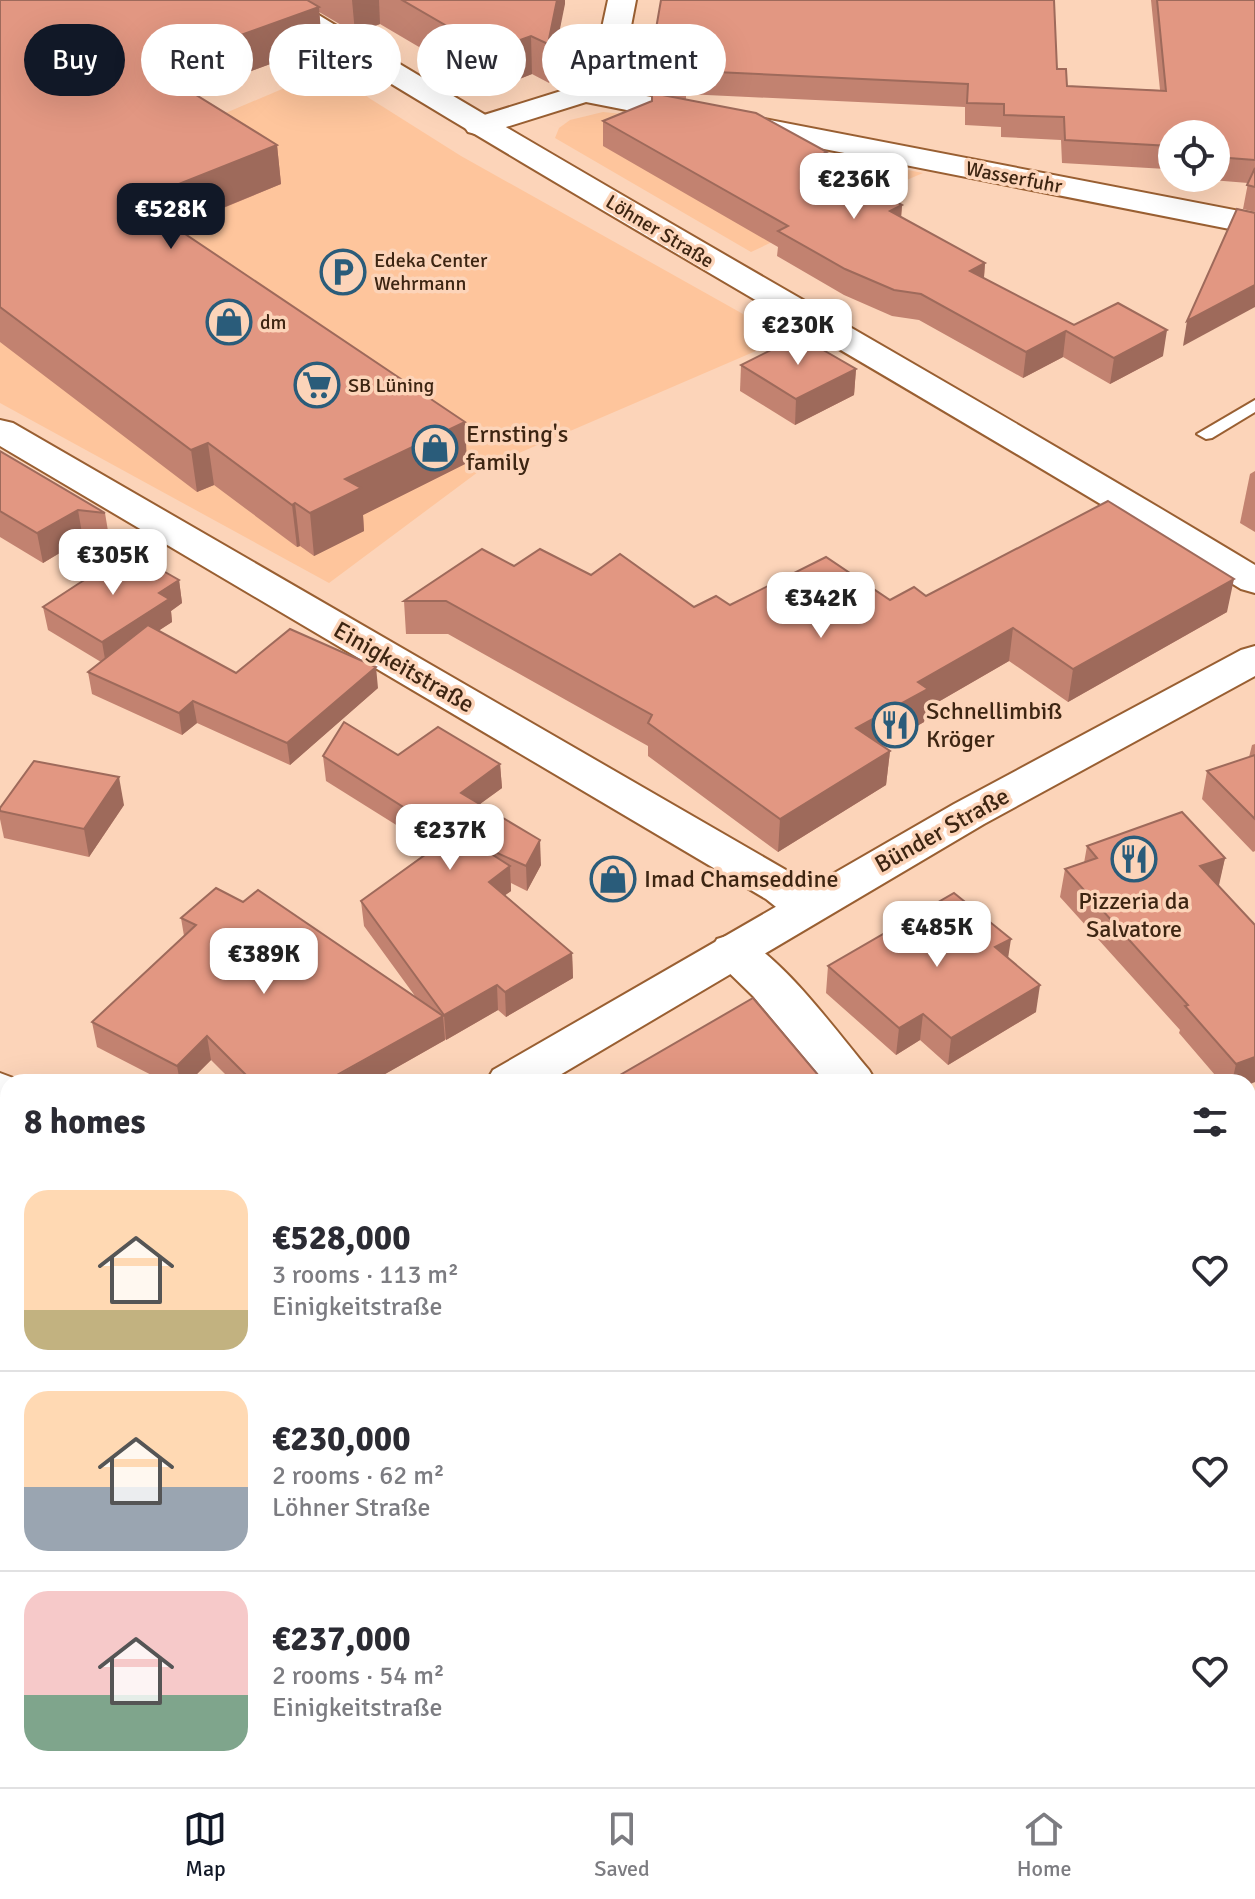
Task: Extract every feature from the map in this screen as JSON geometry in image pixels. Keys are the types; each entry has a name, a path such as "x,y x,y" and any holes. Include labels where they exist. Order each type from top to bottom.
{"street":[{"name":"Löhner Straße","path":"274,0 479,126 1105,490 1255,581"},
{"path":"617,24 622,0"},
{"path":"479,126 575,96"},
{"name":"Wasserfuhr","path":"600,96 1255,224"},
{"name":"Einigkeitstraße","path":"0,431 782,888 805,907"},
{"name":"Bünder Straße","path":"524,1074 805,907 1255,659"},
{"path":"733,950 769,984 845,1074"}],"lane":[{"path":"1206,434 1255,405"}],"shaded area":[{"path":"0,0 37,24 24,24 24,96 125,96 125,81 141,91 141,96 149,96 195,126 269,95 367,96 461,156 786,338 482,469 329,583 0,403"},
{"path":"603,112 923,173 888,188 879,184 847,198 855,203 751,252 555,138 559,128 570,120"}],"building":[{"path":"0,0 307,0 319,7 253,31 253,24 141,24 141,96 198,96 277,145 136,201 465,422 345,479 361,488 310,513 295,503 292,505 208,443 191,450 0,307"},
{"path":"402,0 557,0 552,24 542,24 542,41 531,36 526,38 526,24 443,24"},
{"path":"661,0 1054,0 1057,69 1066,69 1067,86 1166,91 1157,0 1255,0 1255,160 1230,158 1230,120 1158,120 1158,145 1065,140 1064,117 1004,115 1004,104 967,103 968,84 726,73 726,24 657,24"},
{"path":"652,96 668,96 756,113 827,152 815,158 902,205 890,211 985,263 970,271 1074,325 1118,303 1167,330 1114,358 1066,331 1026,352 921,294 894,290 845,269 778,231 788,226 603,121 652,101"},
{"path":"1255,168 1255,187 1247,185"},
{"path":"1237,209 1255,213 1255,285 1187,321"},
{"path":"799,336 856,369 796,399 741,365"},
{"path":"0,451 105,513 78,510 37,533 0,511"},
{"path":"1108,501 1234,579 1073,669 1013,628 918,682 928,689 856,728 890,751 780,819 648,723 652,715 446,601 404,601 482,549 514,566 540,549 591,575 620,554 694,607 716,596 730,605 826,557 890,600 914,587 926,596"},
{"path":"130,552 179,580 159,593 169,599 102,642 43,607 78,584"},
{"path":"148,625 236,673 290,629 376,667 287,743 193,701 179,713 88,672"},
{"path":"344,722 398,755 438,727 500,764 461,793 540,840 526,866 471,841 510,866 489,882 572,953 505,992 497,985 444,1015 361,901 454,834 427,822 323,756"},
{"path":"1255,755 1255,819 1207,771"},
{"path":"34,761 119,777 84,829 0,811"},
{"path":"1182,812 1225,858 1200,866 1255,925 1255,1057 1236,1064 1185,1006 1188,1005 1065,869 1097,858 1087,846"},
{"path":"216,888 243,902 258,890 443,1016 339,1074 245,1074 207,1036 177,1066 92,1022 196,925 181,918"},
{"path":"954,893 1011,939 995,947 1040,985 951,1038 923,1014 899,1028 828,966"},
{"path":"753,998 817,1074 622,1074"}],"place":[{"name":"Edeka Center Wehrmann","path":"343,272"},
{"name":"dm","path":"229,322"},
{"name":"SB Lüning","path":"317,385"},
{"name":"Ernsting's family","path":"435,448"},
{"name":"Schnellimbiß Kröger","path":"895,725"},
{"name":"Pizzeria da Salvatore","path":"1134,859"},
{"name":"Imad Chamseddine","path":"613,879"}]}
